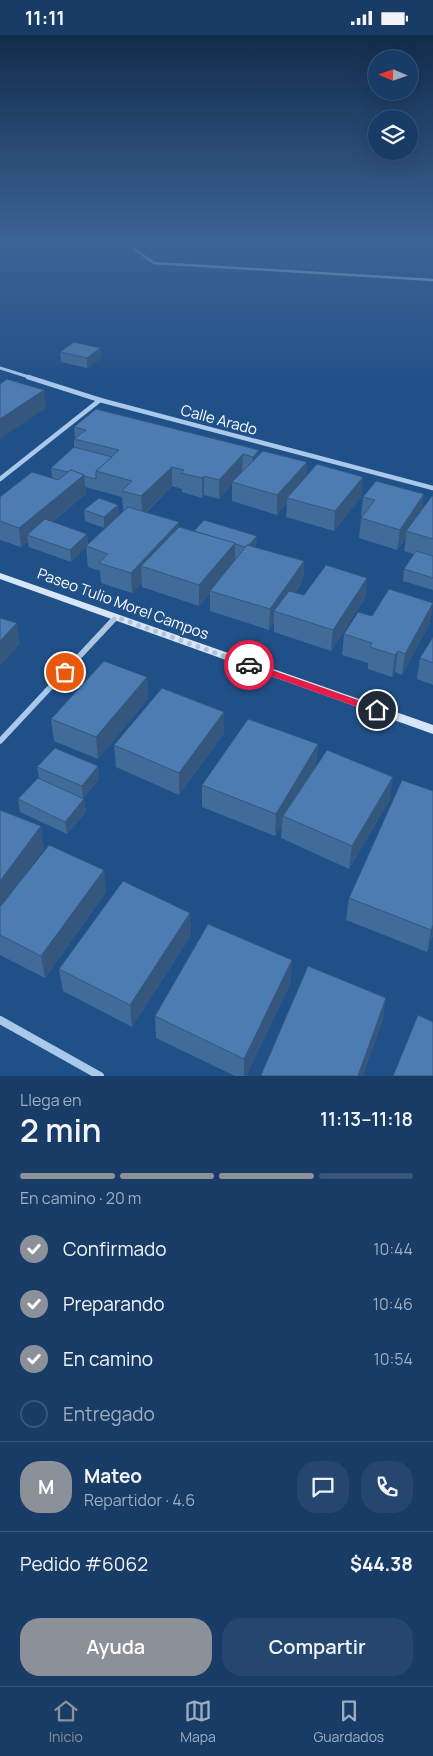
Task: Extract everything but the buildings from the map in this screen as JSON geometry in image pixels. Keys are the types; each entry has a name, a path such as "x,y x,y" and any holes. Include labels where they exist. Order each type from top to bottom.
{"street":[{"name":"Calle Arado","path":"0,368 100,400 433,488"},
{"path":"0,479 100,400"},
{"name":"Paseo Tulio Morel Campos","path":"0,576 433,730"},
{"path":"0,741 116,617"},
{"path":"0,1020 100,1076"}],"way so far":[{"path":"65,672 116,617 249,665"}],"route":[{"path":"249,665 377,710"}]}
